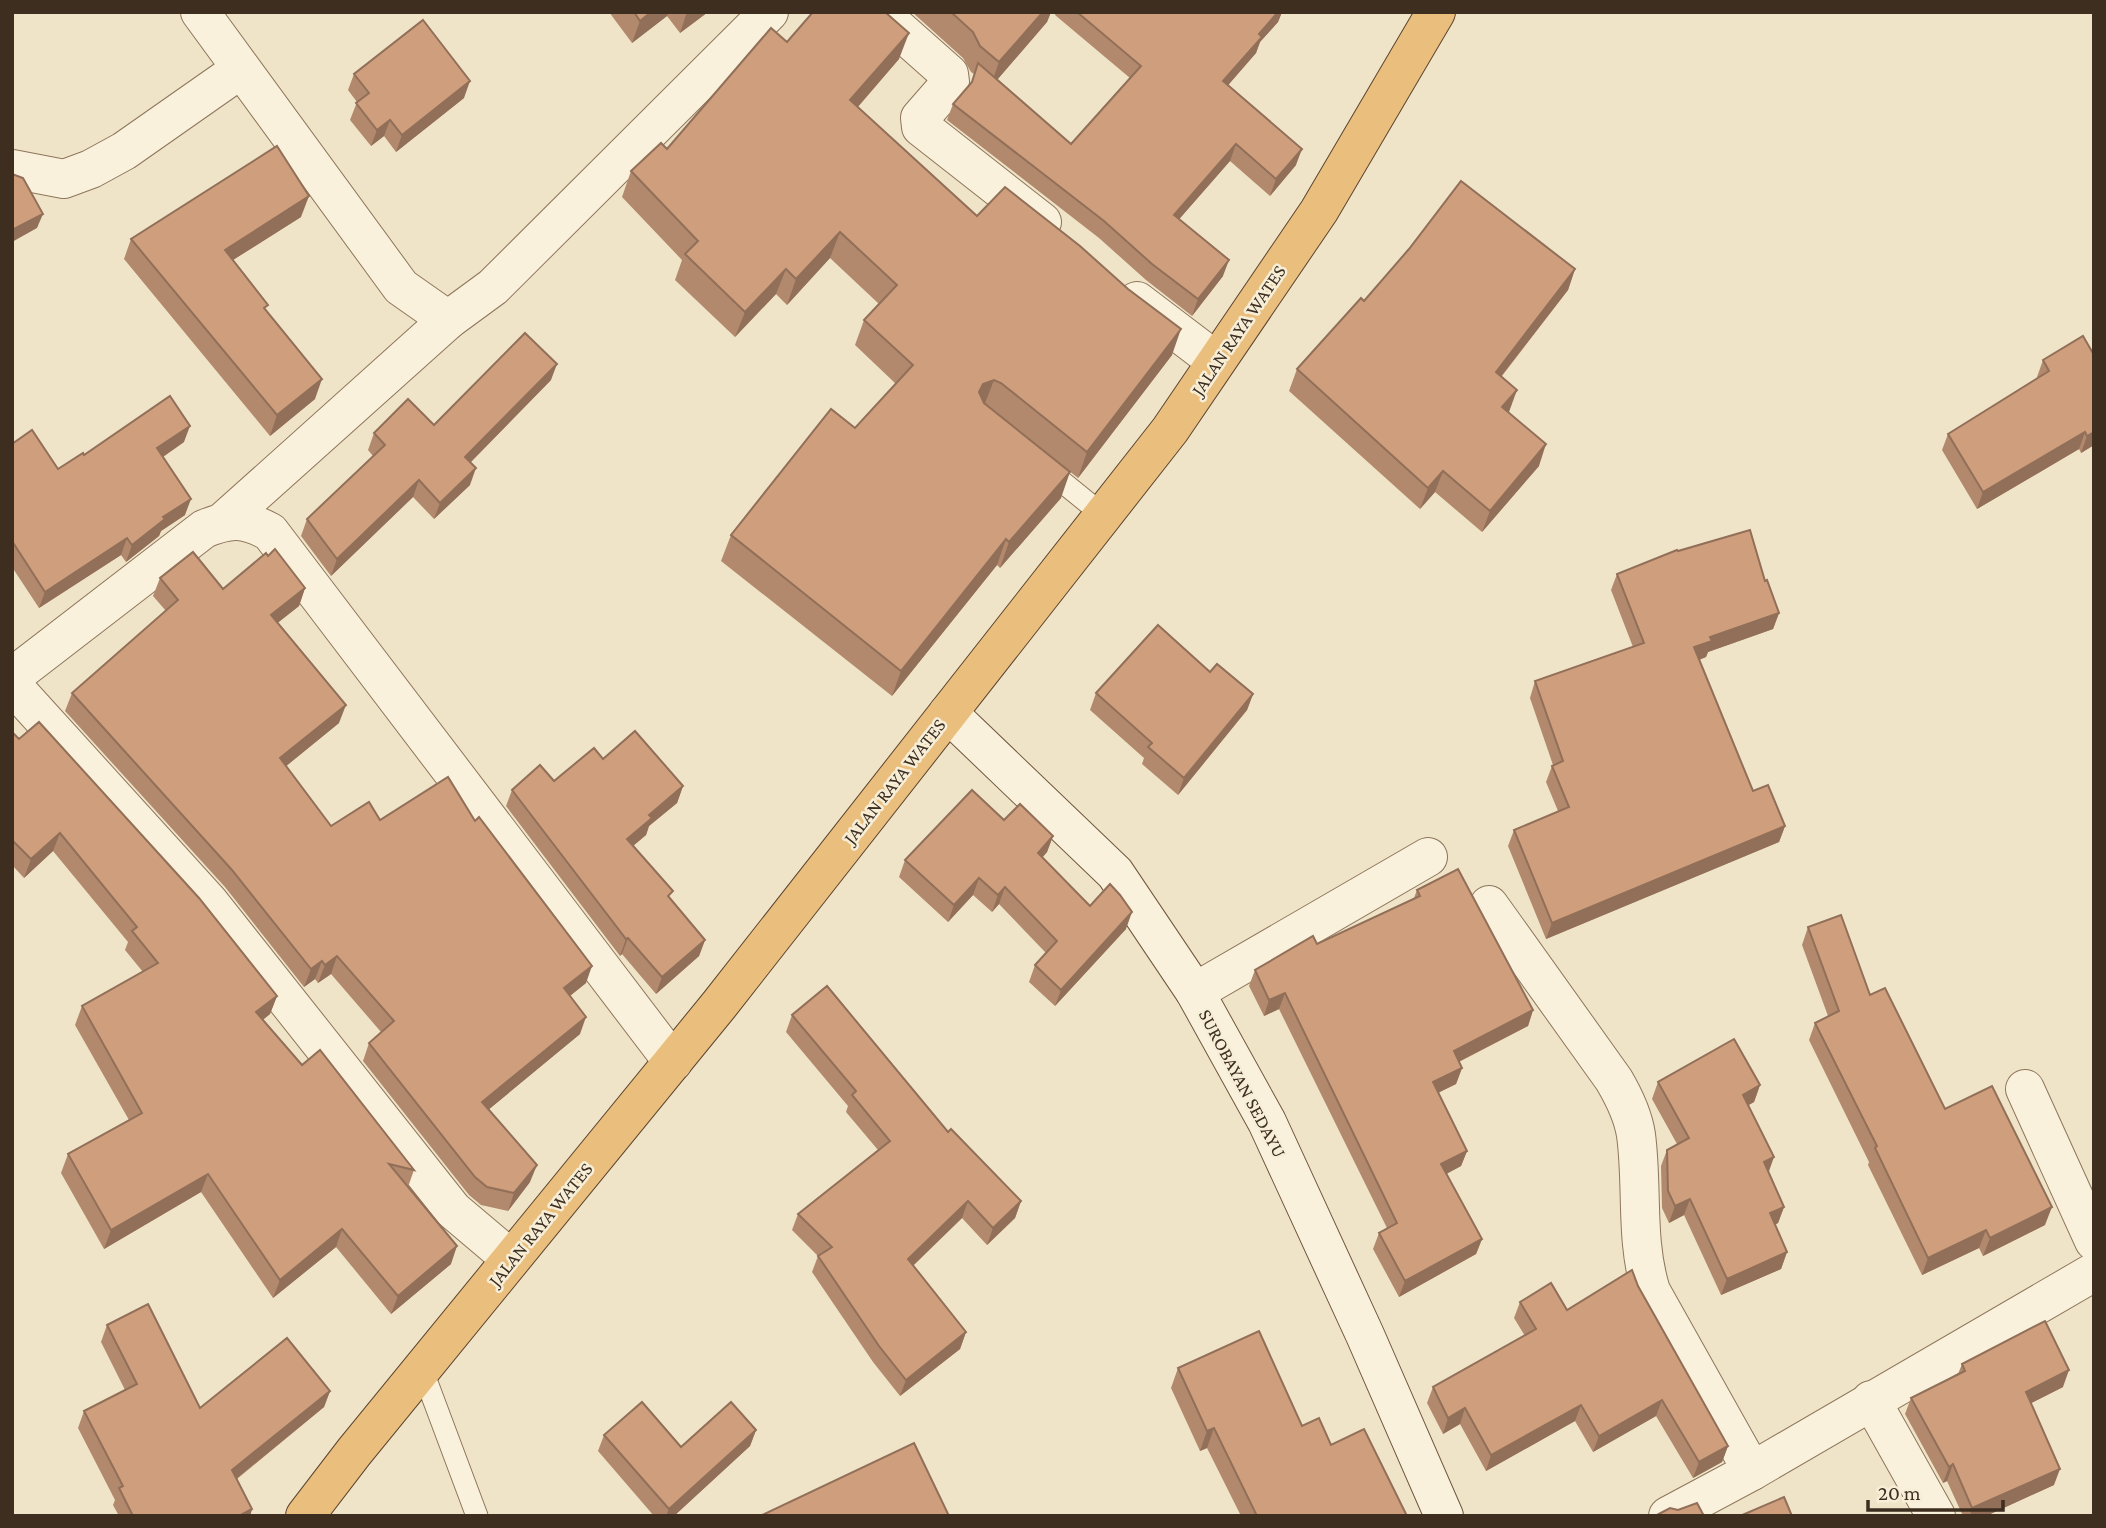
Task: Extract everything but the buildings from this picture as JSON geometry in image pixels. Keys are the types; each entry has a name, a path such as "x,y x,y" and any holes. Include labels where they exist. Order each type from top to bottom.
{"highway":[{"name":"JALAN RAYA WATES","path":"305,1516 673,1062 1170,430 1319,211 1436,12"}],"street":[{"path":"200,12 401,287 448,320"},
{"path":"12,677 204,529 225,520 448,320 493,287 769,12"},
{"path":"879,12 949,74 950,82 920,118 920,127 1074,247"},
{"path":"12,169 64,179 91,169 124,151 242,69"},
{"path":"1110,278 1216,361"},
{"path":"225,520 251,522 270,532 673,1062"},
{"path":"12,685 209,902 453,1210 511,1259"},
{"name":"SUROBAYAN SEDAYU","path":"948,713 1115,873 1195,992 1267,1122 1365,1335 1444,1516"},
{"path":"1195,992 1428,857"},
{"path":"1489,905 1614,1080 1625,1100 1635,1134 1644,1268 1651,1291 1752,1471"},
{"path":"2025,1089 2094,1241"},
{"path":"1668,1516 1752,1471 2094,1272"},
{"path":"1871,1400 1936,1516"}],"lane":[{"path":"1033,459 1103,515"},
{"path":"422,1369 477,1516"}]}
